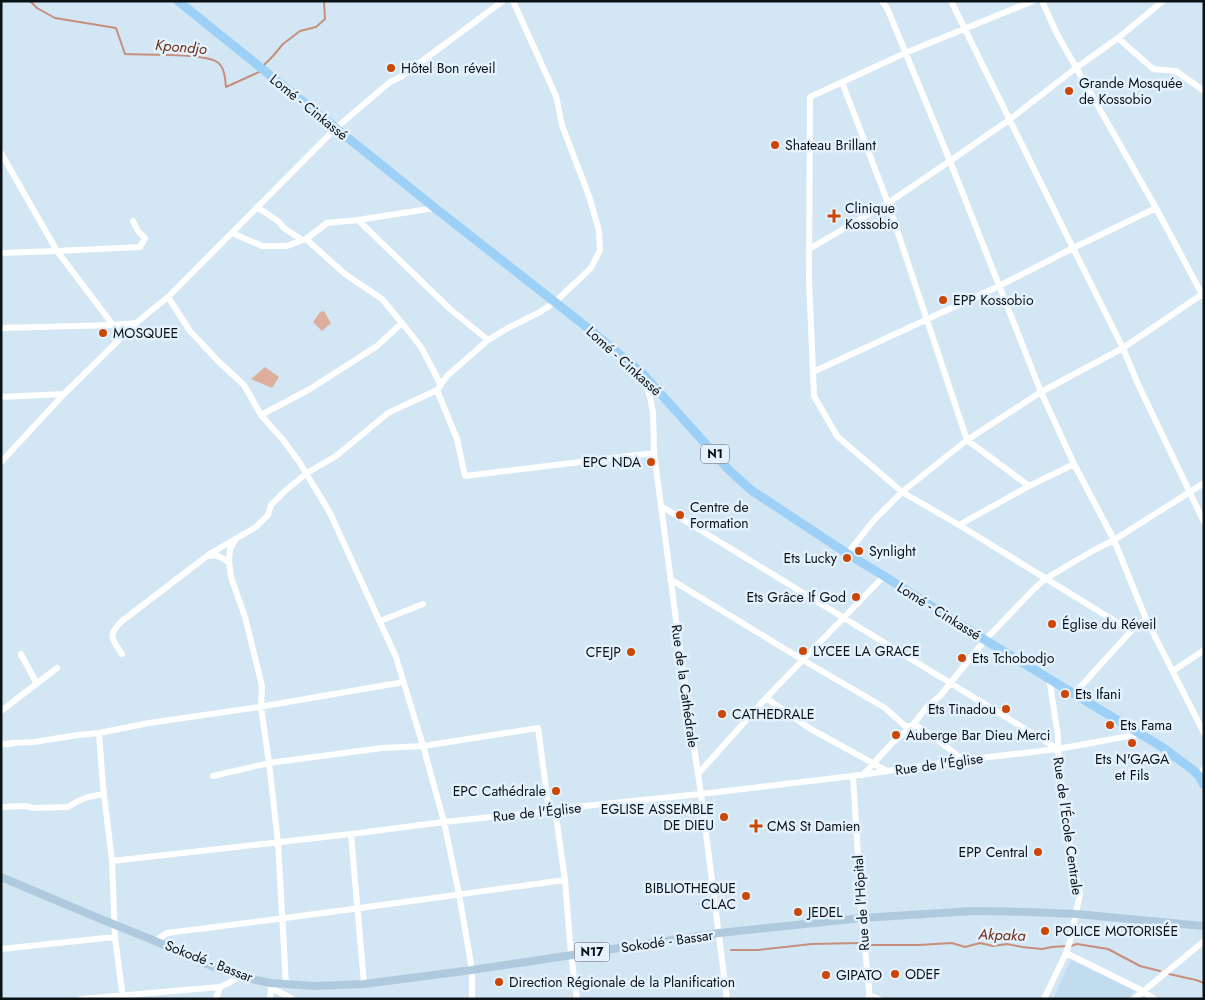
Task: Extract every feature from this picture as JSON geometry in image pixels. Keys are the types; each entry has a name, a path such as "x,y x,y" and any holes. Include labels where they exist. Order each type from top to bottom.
{"highway":[{"name":"Lomé - Cinkassé","path":"178,1 642,374 740,482 847,554 1176,757 1203,779"}],"main road":[{"name":"Sokodé - Bassar","path":"1,877 204,963 271,986 364,984 472,970 719,933 862,918 973,911 1030,912 1076,914 1204,926"}],"street":[{"path":"1,462 64,394 136,323 168,297 336,128 390,82 402,76 503,1"},
{"path":"122,654 113,640 112,635 115,628 208,556 256,527 268,515 271,505 306,473 336,456 388,414 439,387 447,376 488,340 540,312 554,302 591,268 600,250 600,232 590,199 562,125 556,96 513,1"},
{"path":"882,1 888,10 950,161 1041,392 1074,464 1114,540 1146,619 1204,733"},
{"path":"951,1 1123,348 1137,382 1204,522"},
{"path":"1033,1 905,53 810,96 808,280 814,396 837,436 902,492 1131,631"},
{"path":"847,554 874,520 902,492 966,440 1041,392 1123,348 1203,295 1057,34 1042,1"},
{"path":"809,249 888,203 1009,120 1164,1"},
{"path":"1118,38 1152,69 1176,71 1204,92"},
{"path":"842,82 888,203 966,440 1029,486"},
{"path":"1,153 56,251 113,325"},
{"path":"258,207 278,221 284,228 304,239 345,274 382,299 402,323 420,348 439,387 457,439 465,476 654,453"},
{"path":"232,233 262,246 287,246 304,239 327,223 435,208"},
{"path":"813,372 999,286 1072,248 1156,208"},
{"path":"358,220 450,309 488,340"},
{"path":"1,253 140,247 145,238 138,231 133,221"},
{"path":"168,297 190,332 244,385 261,415 283,440 306,473 330,513 396,657 444,822 472,970 472,999"},
{"path":"1,328 136,323"},
{"path":"261,415 310,389 377,346 402,323"},
{"name":"Rue de la Cathédrale","path":"642,374 650,397 654,453 670,579 701,794 727,999"},
{"path":"1,396 64,394"},
{"path":"959,525 1029,486 1074,464"},
{"path":"863,775 892,743 911,727 927,707 940,696 985,640 1045,579 1114,540 1204,483"},
{"path":"661,506 1058,749"},
{"path":"238,538 230,550 229,562 231,577 247,625 262,686 261,707 278,843 286,985"},
{"path":"208,556 216,555 229,562"},
{"path":"698,774 766,698 884,576"},
{"path":"670,579 885,708 906,726 917,726 964,760"},
{"path":"380,621 423,604"},
{"path":"1074,694 1131,631 1146,619"},
{"path":"1173,671 1204,650"},
{"path":"21,654 37,684"},
{"path":"1,711 57,668"},
{"name":"Rue de l'École Centrale","path":"1044,999 1070,941 1080,894 1070,847 1062,790 1058,736 1049,678"},
{"path":"1,744 34,742 99,733 148,723 261,707 404,682"},
{"path":"766,698 809,728 887,771"},
{"path":"213,776 269,763 382,748 423,746 538,728 565,880 571,955 577,999"},
{"path":"99,733 112,861 115,937 123,997"},
{"name":"Rue de l'Église","path":"112,861 863,775 964,760 1058,749 1140,734"},
{"name":"Rue de l'Hôpital","path":"853,776 869,997"},
{"path":"1,807 68,807 88,797 104,794"},
{"path":"351,834 364,984"},
{"path":"155,941 167,933 565,880"},
{"path":"1,949 115,937"},
{"path":"1134,999 1204,941"},
{"path":"1066,951 1143,991 1154,999"},
{"path":"81,999 123,997 220,987 241,977"},
{"path":"270,999 271,986 293,999"},
{"path":"216,999 220,987"},
{"path":"869,997 879,999"}],"shaded area":[{"path":"324,311 331,323 322,331 313,322 320,312"},
{"path":"265,367 279,377 272,388 251,379"},
{"path":"1071,960 1135,991 1127,999 1053,999"}],"waterway":[{"name":"Kpondjo","path":"30,1 37,8 55,18 116,28 125,54 188,56 211,59 222,67 226,87 259,72"},
{"name":"Kpondjo","path":"263,66 283,44 300,31 316,27 325,19 324,1"},
{"name":"Akpaka","path":"731,950 758,950 812,944 860,943"},
{"name":"Akpaka","path":"869,945 952,943 965,947 980,943 993,946 1007,944 1042,949 1066,946"},
{"name":"Akpaka","path":"1071,946 1077,944 1108,949 1140,966 1160,971"},
{"name":"Akpaka","path":"1169,974 1204,983"}],"place":[{"name":"Hôtel Bon réveil","path":"391,68"},
{"name":"Grande Mosquée de Kossobio","path":"1069,91"},
{"name":"Shateau Brillant","path":"775,145"},
{"name":"Clinique Kossobio","path":"834,216"},
{"name":"EPP Kossobio","path":"943,300"},
{"name":"MOSQUEE","path":"103,333"},
{"name":"EPC NDA","path":"651,462"},
{"name":"Centre de Formation","path":"680,515"},
{"name":"Synlight","path":"859,551"},
{"name":"Ets Lucky","path":"847,558"},
{"name":"Ets Grâce If God","path":"856,597"},
{"name":"Église du Réveil","path":"1052,624"},
{"name":"LYCEE LA GRACE","path":"803,651"},
{"name":"CFEJP","path":"631,652"},
{"name":"Ets Tchobodjo","path":"962,658"},
{"name":"Ets Ifani","path":"1065,694"},
{"name":"Ets Tinadou","path":"1006,709"},
{"name":"CATHEDRALE","path":"722,714"},
{"name":"Ets Fama","path":"1110,725"},
{"name":"Auberge Bar Dieu Merci","path":"896,735"},
{"name":"Ets N'GAGA et Fils","path":"1132,743"},
{"name":"EPC Cathédrale","path":"556,791"},
{"name":"EGLISE ASSEMBLE DE DIEU","path":"724,817"},
{"name":"CMS St Damien","path":"756,826"},
{"name":"EPP Central","path":"1038,852"},
{"name":"BIBLIOTHEQUE CLAC","path":"746,896"},
{"name":"JEDEL","path":"798,912"},
{"name":"POLICE MOTORISÉE","path":"1045,931"},
{"name":"ODEF","path":"895,974"},
{"name":"GIPATO","path":"826,975"},
{"name":"Direction Régionale de la Planification","path":"499,982"}]}
